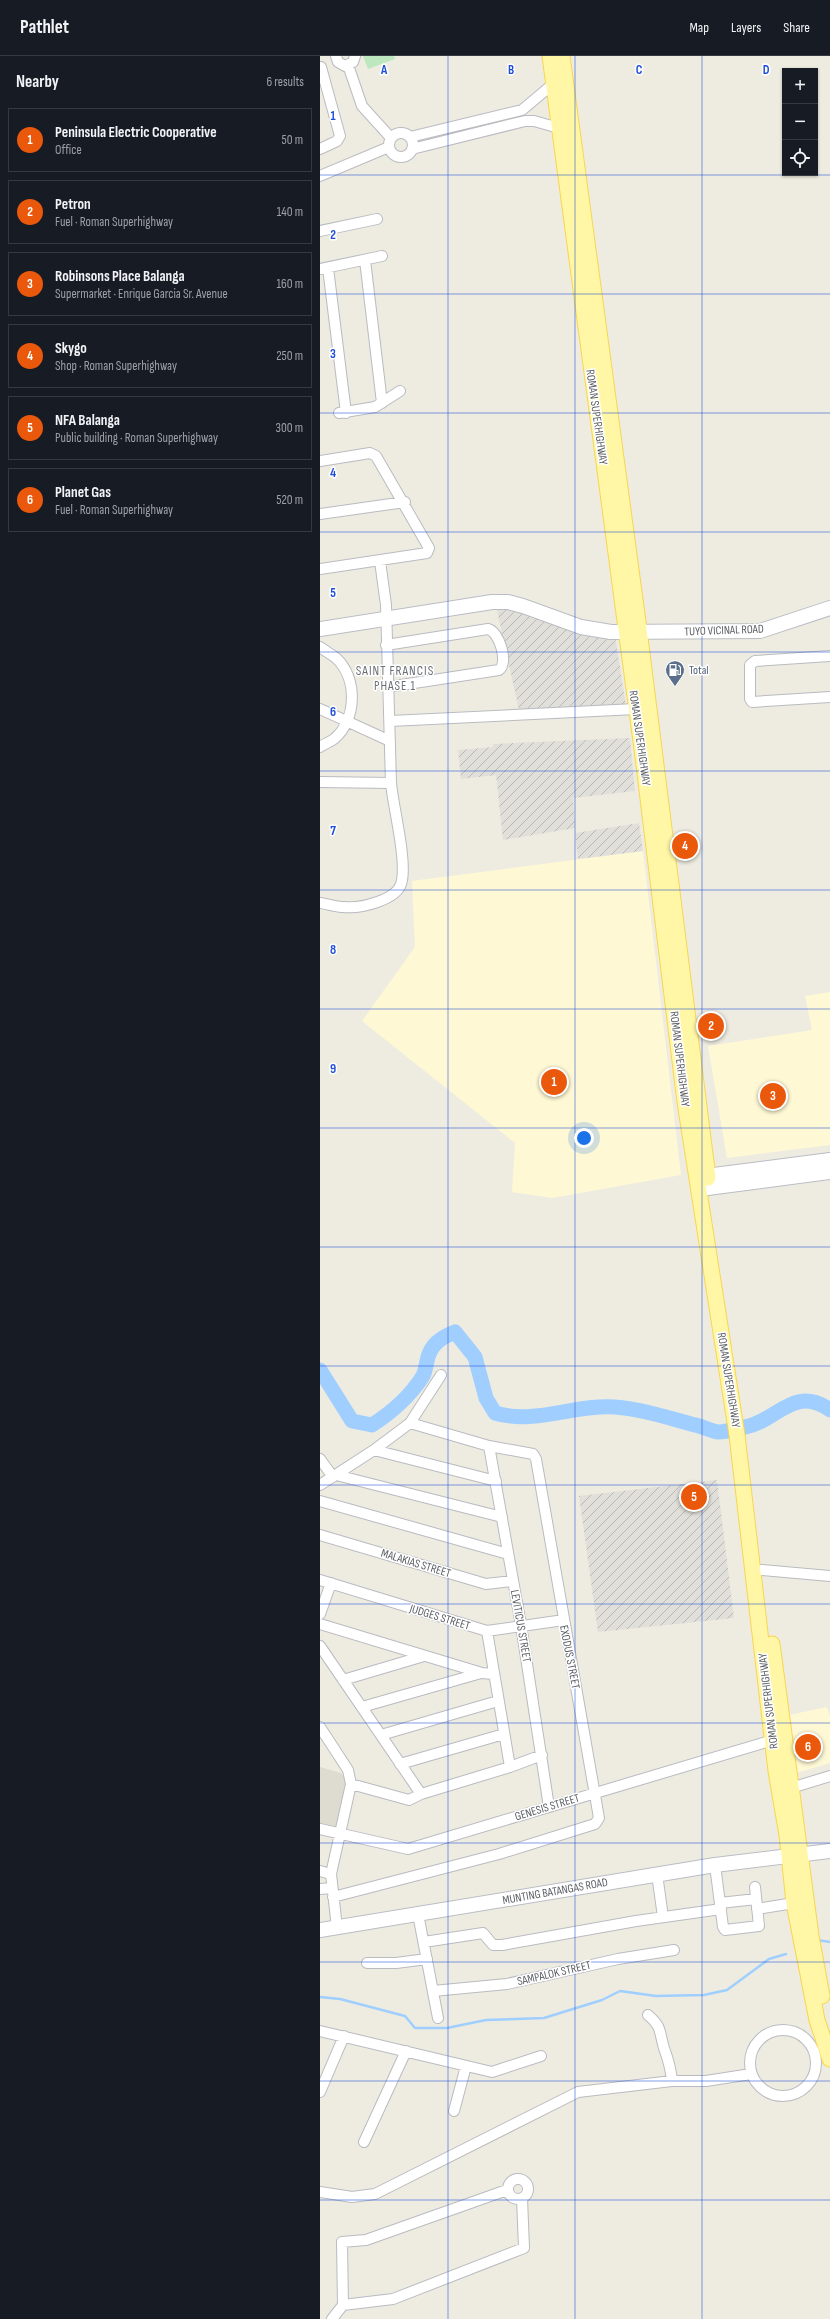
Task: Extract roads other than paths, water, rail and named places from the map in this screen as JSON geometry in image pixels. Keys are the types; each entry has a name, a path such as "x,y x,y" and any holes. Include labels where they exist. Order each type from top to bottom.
{"main road":[{"name":"ROMAN SUPERHIGHWAY","path":"550,56 559,128 633,632 636,708 685,1102 704,1182"},
{"name":"ROMAN SUPERHIGHWAY","path":"562,56 633,632 704,1182 762,1570 791,1788 795,1856 794,1903 809,1988 825,2056"},
{"name":"ROMAN SUPERHIGHWAY","path":"741,1435 773,1740 819,1985 830,2028"}],"street":[{"path":"348,66 353,62 355,56"},
{"path":"320,149 337,141 340,136 321,67 337,58 340,64 348,66"},
{"path":"348,66 362,106 390,142 394,155 401,157 409,154 412,149 410,137"},
{"path":"320,176 390,142 402,133 410,137 522,110 553,84"},
{"path":"522,110 525,122"},
{"path":"412,149 525,122 534,121 559,128"},
{"path":"469,123 472,134"},
{"path":"320,231 377,219"},
{"path":"382,256 324,268 342,413 382,403 400,391"},
{"path":"365,260 382,403"},
{"path":"320,461 370,453 380,460 405,502 429,551 380,561 320,568"},
{"path":"320,514 405,502"},
{"path":"320,903 344,908 368,905 394,893 401,885 402,860 391,783 390,721 385,620 386,605 380,561"},
{"name":"TUYO VICINAL ROAD","path":"320,629 492,602 508,602 581,627 611,632 760,631 830,608"},
{"path":"386,645 488,629 496,634 504,661 503,667 499,670 388,686"},
{"path":"320,647 336,658 348,676 353,698 347,723 334,739 320,747"},
{"path":"830,656 754,660 750,665 750,699 752,702 830,697"},
{"path":"390,721 636,708"},
{"path":"320,709 347,723 390,741"},
{"path":"320,782 391,783"},
{"path":"704,1182 830,1160"},
{"path":"704,1182 830,1172"},
{"path":"320,1485 374,1450 410,1423 441,1376"},
{"name":"EXODUS STREET","path":"320,1889 333,1892 499,1854 595,1824 599,1818 596,1792 536,1459 532,1454 525,1451 489,1446 410,1423"},
{"name":"LEVITICUS STREET","path":"489,1446 521,1625 549,1807"},
{"path":"374,1450 496,1481"},
{"path":"320,1460 334,1476 502,1517"},
{"path":"320,1501 508,1554"},
{"name":"MALAKIAS STREET","path":"320,1535 486,1584 512,1581"},
{"path":"762,1570 830,1576"},
{"name":"JUDGES STREET","path":"320,1580 486,1631 564,1620"},
{"path":"320,1614 331,1583"},
{"path":"320,1624 482,1673 493,1674"},
{"path":"486,1631 510,1767"},
{"path":"320,1646 421,1794"},
{"path":"342,1680 424,1656"},
{"path":"362,1707 482,1673"},
{"path":"381,1735 498,1701"},
{"path":"320,1727 348,1770 351,1784 331,1874 337,1928"},
{"path":"400,1764 504,1734"},
{"name":"GENESIS STREET","path":"320,1829 408,1849 773,1740"},
{"path":"351,1784 409,1800 421,1794 510,1767 542,1755"},
{"path":"791,1788 830,1776"},
{"name":"MUNTING BATANGAS ROAD","path":"320,1930 715,1865 830,1851"},
{"path":"715,1865 723,1927 730,1930 759,1926 755,1887"},
{"path":"320,1871 331,1874"},
{"path":"657,1874 663,1917"},
{"path":"424,1942 483,1933 493,1945 502,1946 721,1906 794,1903"},
{"path":"418,1914 438,2018"},
{"name":"SAMPALOK STREET","path":"433,1991 507,1984 618,1958 674,1950"},
{"path":"366,1963 396,1963 427,1959"},
{"path":"648,2015 661,2030 664,2047 670,2064 672,2081"},
{"path":"786,2030 800,2034 825,2056 806,2088 791,2096 774,2096 760,2088 751,2074 750,2055 759,2039 772,2032 786,2030"},
{"path":"320,2031 492,2072 541,2056"},
{"path":"320,2092 344,2036"},
{"path":"364,2142 406,2051"},
{"path":"454,2111 466,2066"},
{"path":"320,2192 352,2197 375,2194 578,2092 672,2081 706,2081 751,2074"},
{"path":"332,2319 343,2305 342,2242 366,2240 507,2190 512,2180 523,2180 528,2189 522,2198 524,2248 393,2299 343,2305"},
{"path":"507,2190 510,2196 516,2199 522,2198"}],"waterway":[{"path":"320,1370 352,1421 372,1425 407,1397 423,1376 428,1355 433,1346 440,1340 455,1332 475,1357 486,1398 495,1413 525,1417 540,1416 585,1408 615,1407 655,1414 712,1431 724,1432 756,1424 795,1403 806,1401 817,1403 830,1410"},
{"path":"817,1940 830,1942"},
{"path":"320,1997 340,1999 405,2016 415,2028 447,2028 486,2020 544,2018 602,2000 620,1991 656,1996 704,1995 727,1990 769,1959 786,1954"}],"place":[{"name":"Total","path":"675,687"},
{"name":"Skygo","path":"685,846"},
{"name":"Petron","path":"711,1026"},
{"name":"Peninsula Electric Cooperative","path":"554,1082"},
{"name":"Robinsons Place Balanga","path":"773,1096"},
{"name":"NFA Balanga","path":"694,1497"},
{"name":"Planet Gas","path":"808,1747"}],"district":[{"name":"SAINT FRANCIS PHASE 1","path":"395,678"}]}
